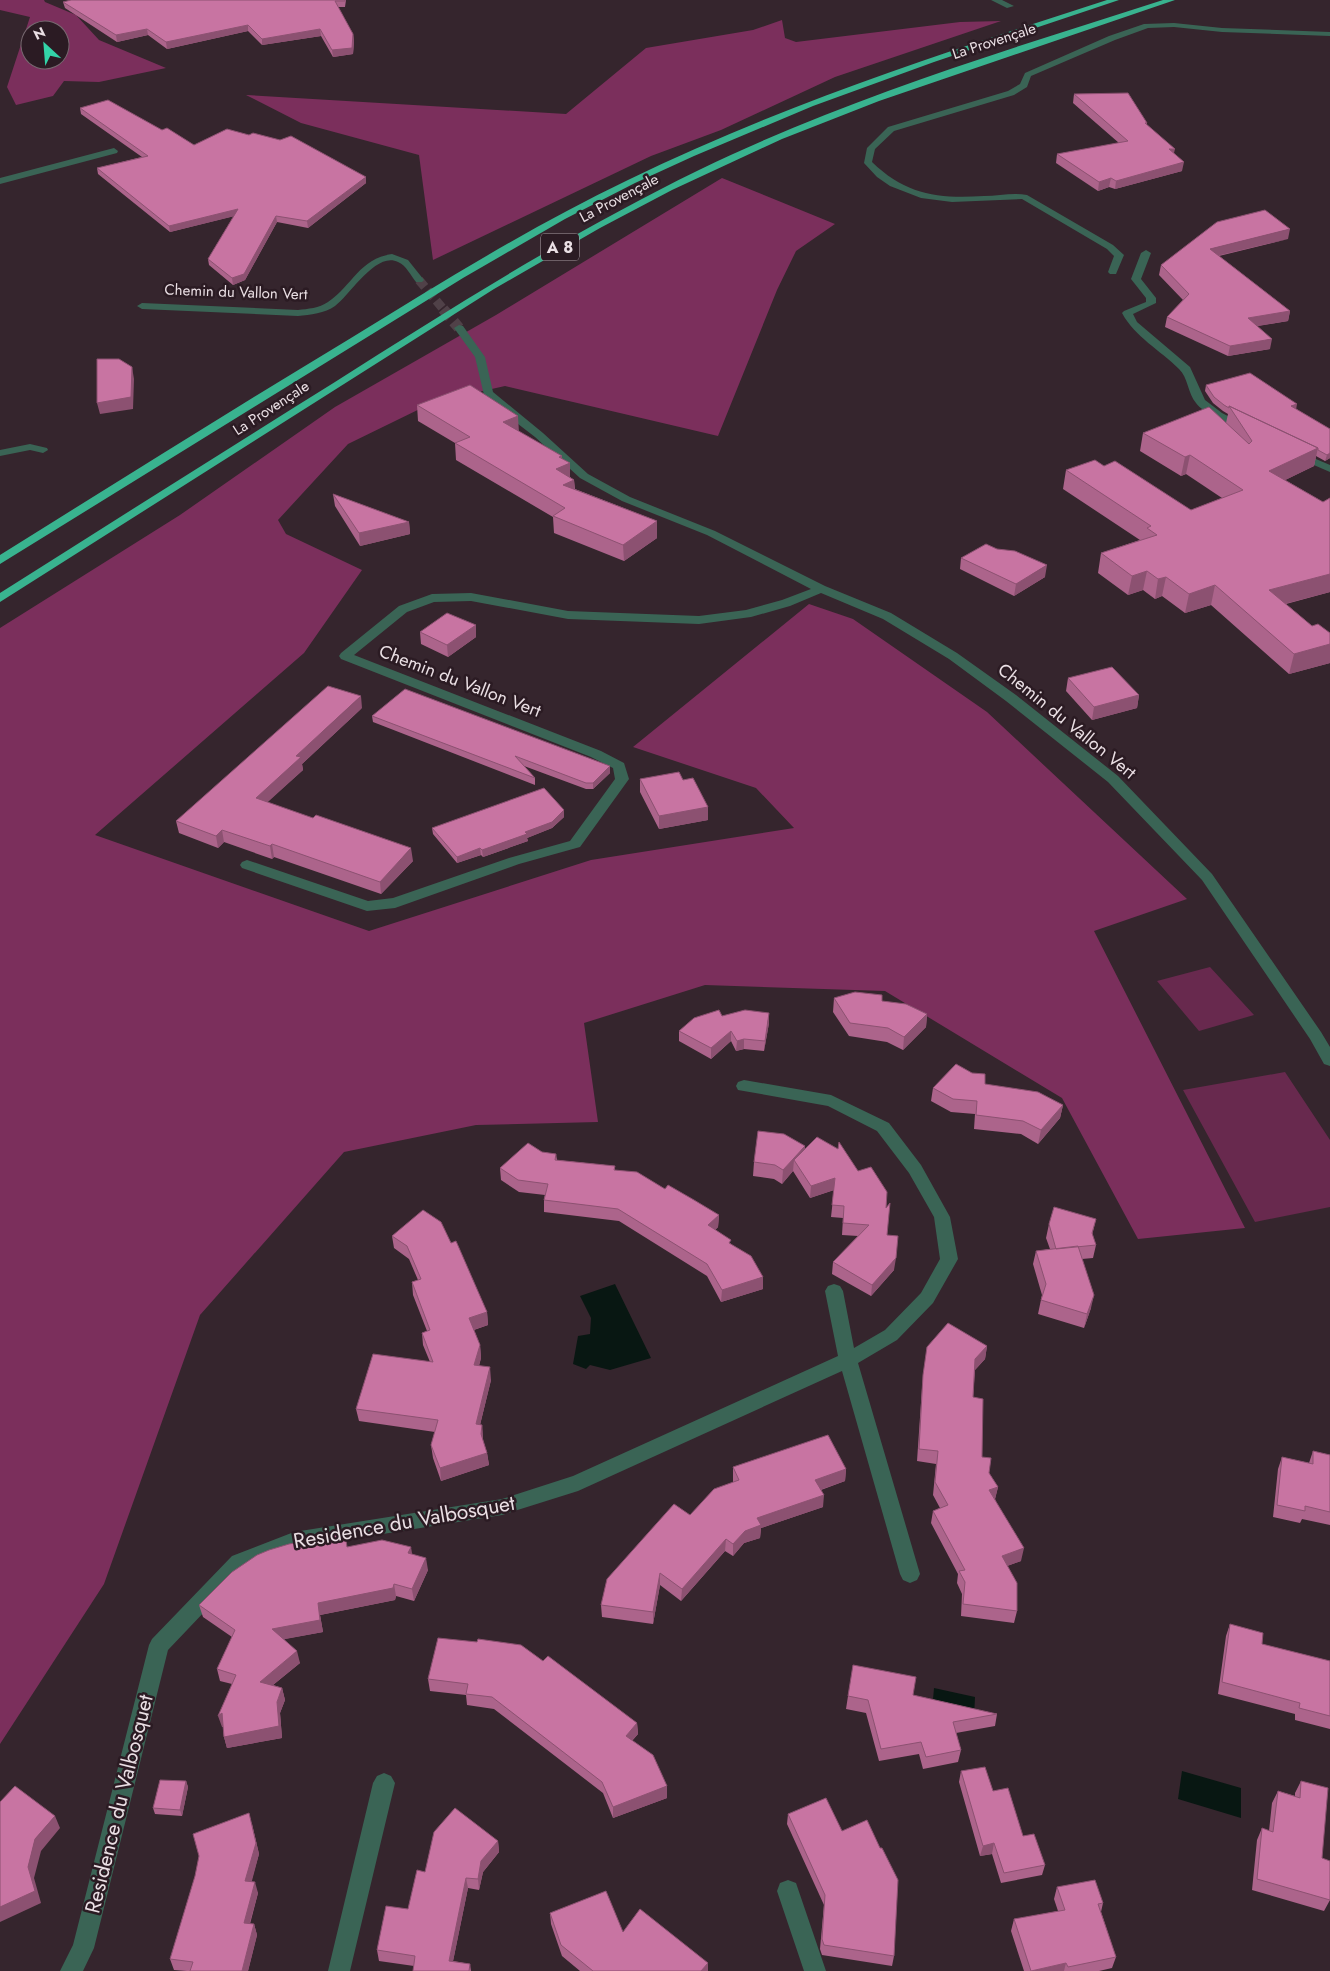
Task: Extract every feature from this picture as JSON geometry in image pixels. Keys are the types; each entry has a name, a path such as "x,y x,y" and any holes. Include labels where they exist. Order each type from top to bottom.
{"highway":[{"name":"La Provençale","path":"0,560 461,274 624,185 785,114 849,89 962,49 1115,0"},
{"name":"La Provençale","path":"0,598 491,287 554,250 670,188 778,138 891,93 1002,54 1171,0"}],"street":[{"path":"995,0 1010,6"},
{"path":"1113,272 1119,255 1110,247 1024,197 1015,195 958,200 926,197 899,189 879,176 868,163 871,148 891,129 1011,93 1024,85 1028,75 1112,38 1147,26 1174,25 1222,30 1330,34"},
{"path":"0,181 114,151"},
{"path":"1146,253 1136,278 1150,298 1151,303 1127,313 1133,324 1186,369 1200,402 1218,415 1259,436"},
{"name":"Chemin du Vallon Vert","path":"142,306 298,313 317,310 332,303 369,266 380,259 394,257 403,260 419,280"},
{"name":"Chemin du Vallon Vert","path":"459,328 480,357 488,393 495,401 539,435 584,476 626,499 711,533 822,589 887,616 953,656 1011,698 1114,779 1207,877 1316,1036 1330,1060"},
{"path":"0,453 30,447 43,450"},
{"path":"1289,451 1330,469"},
{"name":"Chemin du Vallon Vert","path":"247,865 367,906 395,903 514,861 576,844 622,779 619,766 596,754 345,656 403,609 432,598 471,597 568,615 699,620 747,614 786,603 822,589"},
{"name":"Residence du Valbosquet","path":"71,1971 83,1948 159,1645 239,1562 294,1540 502,1507 578,1483 848,1360 891,1335 927,1298 949,1260 942,1217 915,1169 883,1127 831,1101 744,1086"},
{"path":"834,1292 848,1360 910,1574"},
{"path":"339,1971 384,1783"},
{"path":"788,1891 815,1971"}],"shaded area":[{"path":"0,0 44,0 76,15 99,40 166,68 99,82 64,81 53,96 16,105 7,87 20,47 20,70 70,70 70,20 29,20 30,17 0,10"},
{"path":"782,20 785,38 796,42 960,22 1001,21 835,77 721,130 651,156 433,260 419,155 301,123 246,95 566,114 646,48 753,30"},
{"path":"722,178 835,224 796,251 777,290 718,436 505,386 434,402 348,444 278,520 286,534 362,570 304,653 95,835 369,931 591,860 794,828 756,788 633,747 809,604 853,619 987,712 1187,899 1094,931 1245,1228 1138,1239 1062,1098 885,991 705,985 584,1023 598,1122 476,1125 344,1152 200,1315 104,1584 0,1744 0,628 180,515 335,407 496,315"},
{"path":"1210,967 1254,1015 1199,1031 1157,981"},
{"path":"1285,1072 1330,1140 1330,1207 1255,1222 1183,1090"},
{"path":"615,1284 651,1358 610,1370 590,1365 586,1369 573,1364 578,1336 590,1334 591,1318 580,1296"},
{"path":"934,1688 975,1697 974,1718 932,1711"},
{"path":"1182,1771 1241,1788 1241,1818 1178,1799"}],"building":[{"path":"71,0 345,0 335,1 353,34 352,48 332,50 320,29 262,39 248,25 166,42 147,29 116,35 63,2"},
{"path":"1128,93 1147,123 1145,123 1175,149 1169,149 1184,162 1116,181 1111,178 1099,182 1057,154 1128,141 1074,94"},
{"path":"108,100 162,130 167,128 194,145 227,129 280,140 291,136 366,177 307,221 276,216 244,274 232,278 208,259 238,209 169,226 97,168 148,156 80,108"},
{"path":"1265,210 1290,229 1210,249 1290,311 1248,318 1272,339 1230,346 1167,317 1189,294 1161,265 1217,222"},
{"path":"97,359 119,359 132,367 131,397 97,403"},
{"path":"1250,373 1297,404 1291,406 1330,429 1330,453 1327,455 1318,450 1318,448 1229,406 1229,408 1214,397 1206,385"},
{"path":"470,385 518,416 503,422 562,456 559,457 570,463 556,469 574,480 563,485 657,521 623,545 553,516 565,508 455,443 470,437 417,405"},
{"path":"1229,406 1318,448 1269,471 1323,502 1330,498 1330,574 1269,590 1312,626 1318,624 1330,633 1330,644 1294,654 1215,585 1189,594 1166,577 1158,579 1147,571 1132,576 1101,553 1157,535 1147,528 1151,526 1066,470 1095,460 1104,466 1115,461 1191,510 1243,490 1190,455 1185,457 1143,433 1209,407 1249,444 1252,441"},
{"path":"333,494 409,522 359,533"},
{"path":"986,544 997,549 1015,551 1047,565 1016,584 961,558"},
{"path":"447,613 476,625 447,645 420,632"},
{"path":"1112,667 1139,695 1094,707 1068,678"},
{"path":"328,686 361,696 296,756 301,757 256,798 313,818 316,815 411,848 380,882 272,844 270,846 222,830 216,836 176,821"},
{"path":"405,689 610,766 593,783 586,783 515,756 535,778 372,716"},
{"path":"679,772 683,780 693,778 708,807 659,816 640,779"},
{"path":"544,788 564,810 552,822 525,832 527,834 457,857 432,828"},
{"path":"855,992 882,995 882,1001 906,1004 927,1014 904,1037 888,1028 850,1023 834,998"},
{"path":"719,1010 722,1016 745,1010 769,1013 765,1041 744,1039 737,1041 731,1031 711,1048 679,1031 694,1018"},
{"path":"956,1064 972,1073 985,1074 985,1084 1038,1092 1063,1105 1041,1130 1023,1121 976,1115 977,1101 953,1099 933,1088"},
{"path":"758,1131 784,1134 805,1146 783,1170 775,1165 754,1162"},
{"path":"817,1137 838,1149 839,1142 858,1171 871,1167 887,1192 886,1208 890,1203 887,1235 898,1236 896,1258 872,1285 833,1262 869,1225 843,1223 844,1206 832,1205 835,1178 811,1186 794,1160"},
{"path":"528,1143 542,1152 556,1154 555,1160 615,1166 614,1170 637,1172 665,1189 668,1185 719,1215 708,1225 731,1240 729,1243 751,1256 763,1277 722,1290 707,1264 618,1209 544,1200 548,1184 518,1180 500,1168"},
{"path":"1054,1207 1096,1219 1092,1233 1096,1245 1056,1249 1049,1224"},
{"path":"423,1210 441,1222 451,1243 456,1241 487,1312 469,1318 480,1345 474,1365 490,1367 476,1424 482,1425 481,1434 487,1453 440,1468 431,1445 438,1420 356,1409 373,1354 433,1362 422,1333 430,1330 412,1282 421,1279 407,1246 392,1236"},
{"path":"1078,1246 1094,1295 1087,1314 1041,1300 1046,1284 1036,1251"},
{"path":"948,1323 987,1346 975,1359 973,1397 983,1399 982,1457 991,1458 989,1473 998,1487 989,1490 1024,1548 1002,1556 1017,1583 1017,1611 963,1604 965,1582 959,1571 965,1570 933,1511 948,1505 935,1482 938,1451 919,1449 923,1375 927,1347"},
{"path":"828,1435 846,1469 815,1480 824,1495 757,1518 761,1525 745,1531 733,1544 726,1539 682,1589 660,1573 653,1612 601,1605 607,1579 674,1504 690,1515 714,1489 739,1480 733,1467"},
{"path":"1313,1451 1330,1455 1330,1512 1305,1506 1305,1511 1277,1505 1282,1457 1313,1464"},
{"path":"345,1534 347,1547 382,1540 411,1547 408,1553 426,1558 412,1589 394,1584 393,1588 318,1603 320,1620 272,1629 297,1651 260,1682 282,1688 277,1702 279,1726 224,1737 222,1713 218,1716 236,1675 217,1669 235,1630 199,1605 232,1572 257,1555 289,1544"},
{"path":"1230,1624 1263,1633 1262,1644 1330,1661 1330,1716 1299,1708 1300,1703 1222,1682"},
{"path":"438,1638 477,1642 478,1639 521,1645 543,1661 548,1656 637,1723 626,1736 653,1755 667,1786 613,1807 602,1782 492,1697 466,1694 468,1684 428,1679"},
{"path":"853,1665 916,1677 913,1695 997,1714 953,1722 961,1750 926,1757 921,1742 881,1749 868,1700 848,1696"},
{"path":"985,1767 993,1791 1008,1788 1023,1836 1034,1834 1045,1865 1004,1873 994,1843 983,1846 961,1771"},
{"path":"160,1780 186,1781 180,1810 153,1808"},
{"path":"1301,1781 1328,1788 1322,1858 1330,1861 1330,1900 1257,1879 1262,1828 1273,1832 1278,1791 1300,1798"},
{"path":"15,1786 55,1816 35,1839 28,1867 35,1891 0,1907 0,1802"},
{"path":"826,1798 842,1831 867,1820 898,1880 894,1956 824,1945 822,1939 825,1895 788,1814"},
{"path":"455,1808 498,1841 481,1861 478,1879 466,1878 449,1961 470,1964 469,1971 413,1971 415,1956 377,1950 386,1906 408,1909 417,1870 425,1872 434,1832"},
{"path":"249,1813 256,1843 245,1881 255,1882 244,1923 254,1924 242,1971 190,1971 193,1962 170,1959 195,1876 199,1856 193,1834"},
{"path":"1095,1880 1103,1903 1098,1904 1116,1957 1068,1967 1066,1963 1031,1971 1014,1919 1065,1910 1057,1887"},
{"path":"606,1891 623,1932 640,1909 708,1963 701,1971 593,1971 561,1945 550,1913"}],"tunnel":[{"path":"419,280 444,310"},
{"path":"443,309 459,328"}]}
